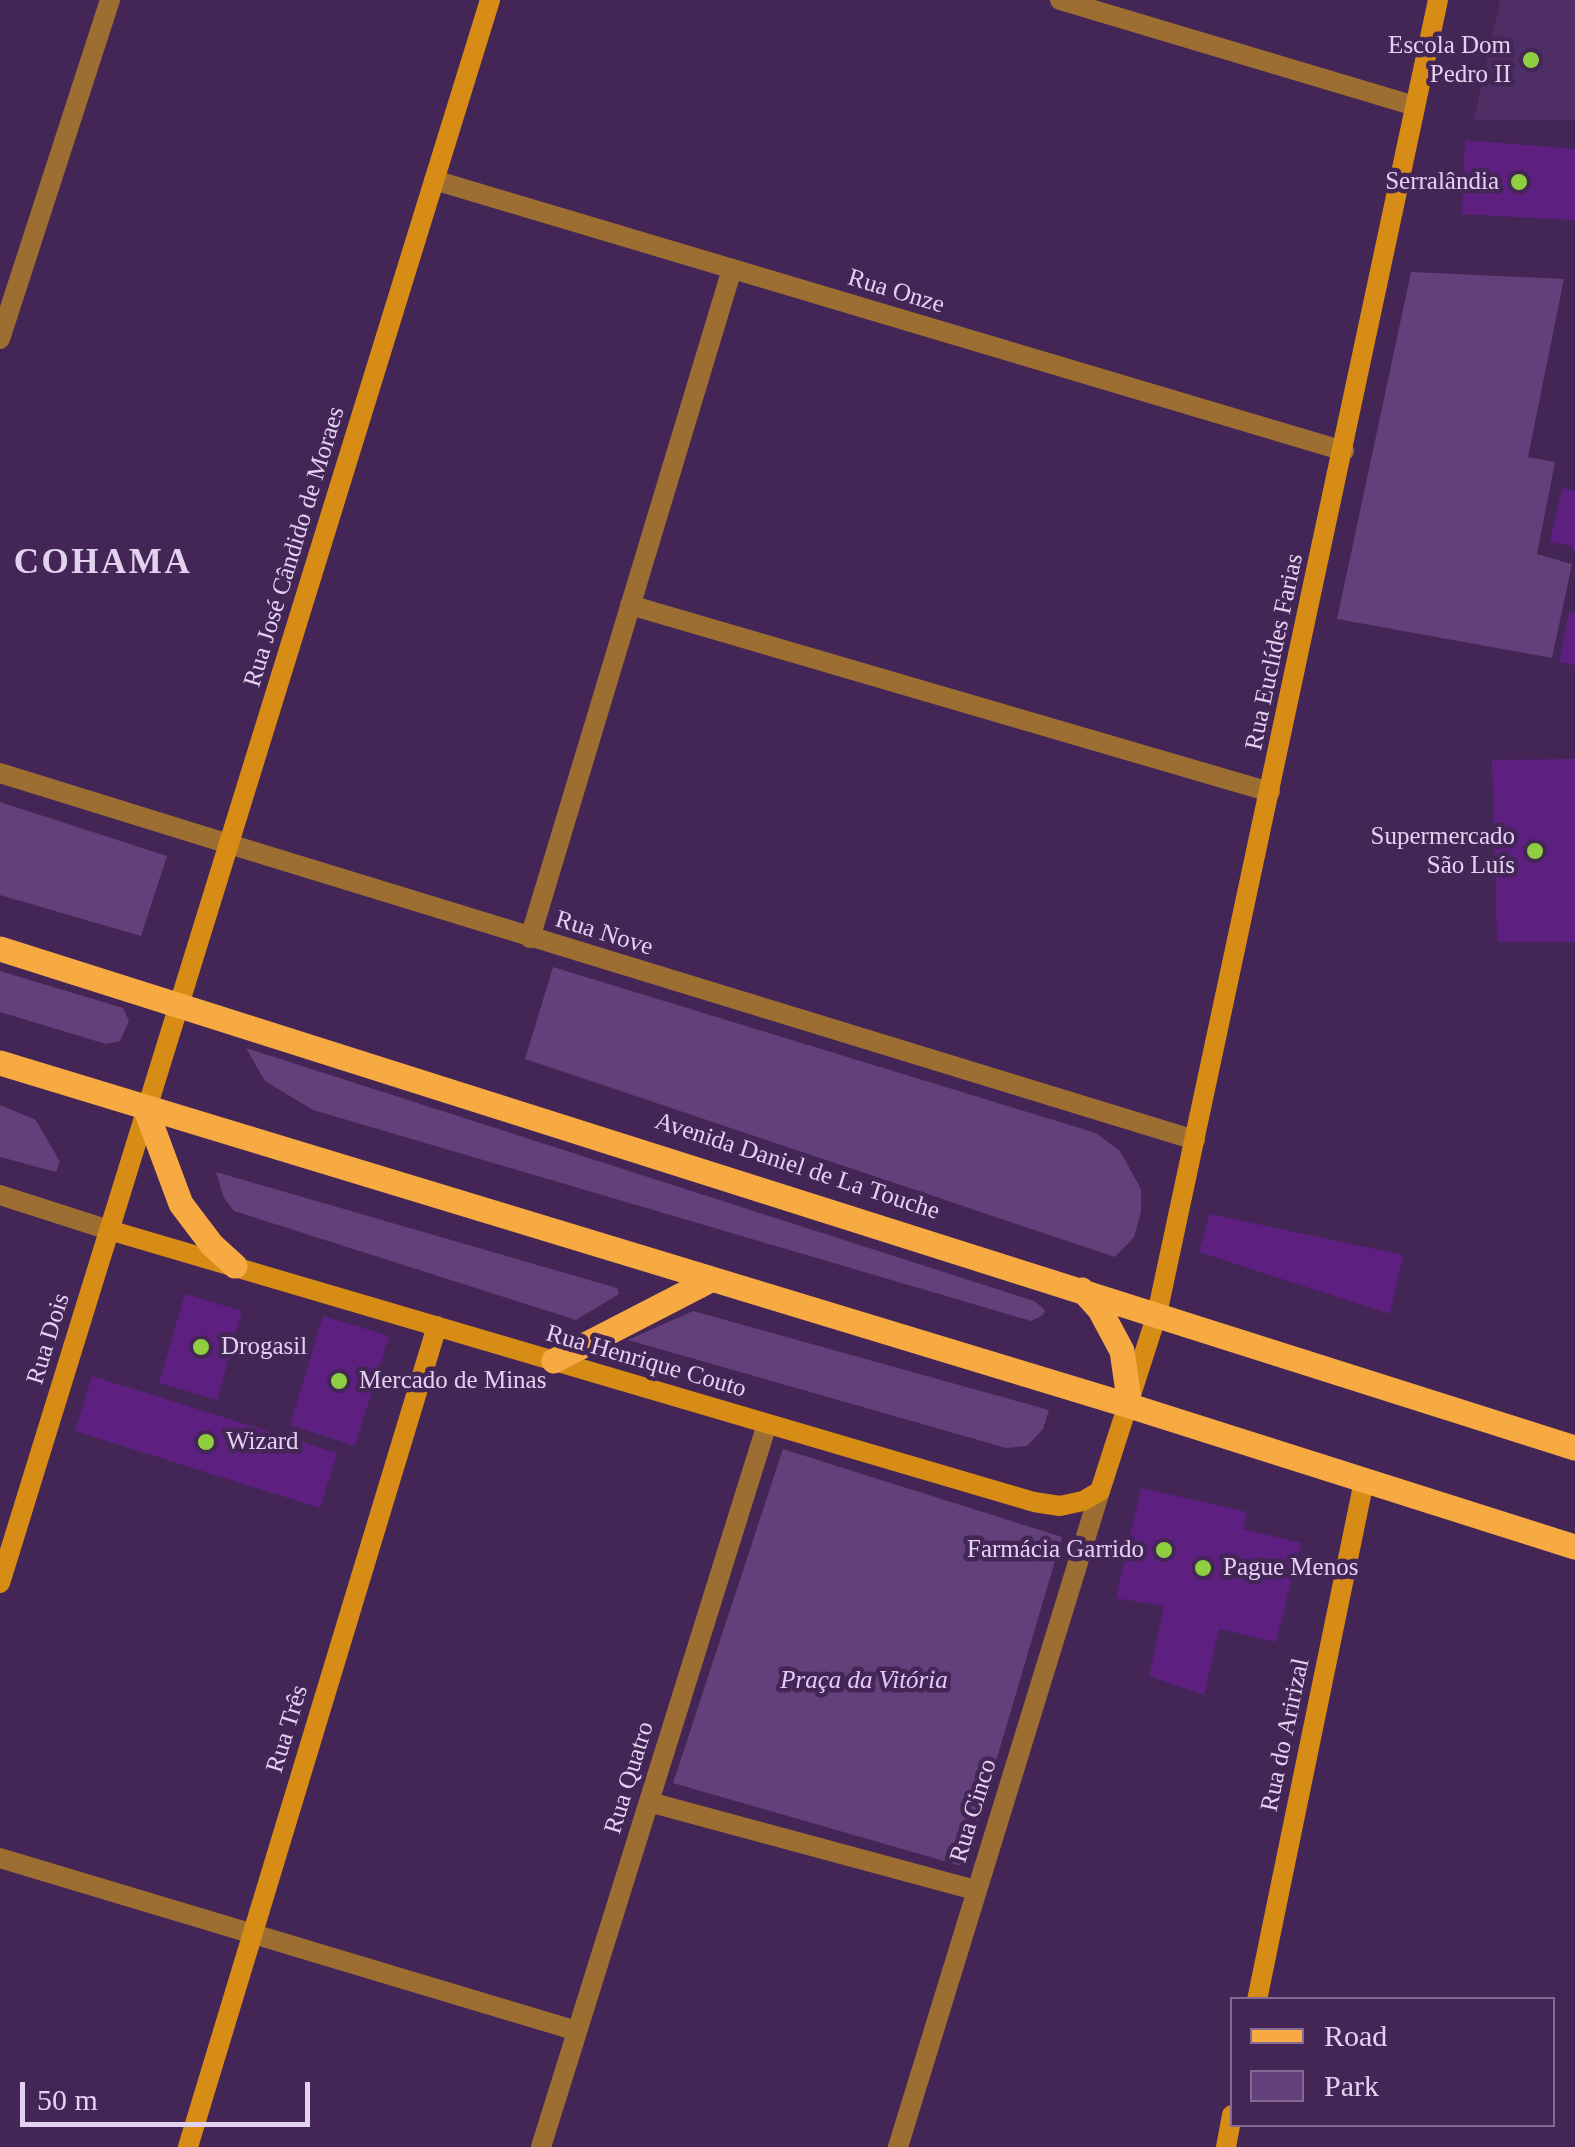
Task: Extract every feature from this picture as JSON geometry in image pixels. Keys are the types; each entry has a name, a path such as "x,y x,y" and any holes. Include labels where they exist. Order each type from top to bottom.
{"main road":[{"name":"Rua Euclídes Farias","path":"1157,1314 1438,0"},
{"name":"Rua José Cândido de Moraes","path":"146,1110 434,180 485,2"},
{"name":"Avenida Daniel de La Touche","path":"0,948 1575,1448"},
{"path":"0,1063 1130,1406 1575,1547"},
{"path":"146,1110 181,1204 212,1245 235,1266"},
{"name":"Rua Dois","path":"0,1583 146,1110"},
{"name":"Rua Henrique Couto","path":"109,1230 1034,1502 1060,1506 1082,1501 1100,1491"},
{"path":"554,1361 709,1281"},
{"path":"1081,1289 1100,1310 1122,1351 1130,1406"},
{"path":"1100,1491 1157,1314"},
{"name":"Rua Três","path":"188,2147 436,1326"},
{"name":"Rua do Aririzal","path":"1257,1997 1364,1481"}],"street":[{"path":"0,339 110,0"},
{"path":"1060,0 1415,106"},
{"name":"Rua Onze","path":"434,180 1344,451"},
{"path":"530,938 732,269"},
{"path":"630,605 1270,792"},
{"name":"Rua Nove","path":"0,773 1194,1140"},
{"name":"Rua Henrique Couto","path":"0,1196 109,1230"},
{"name":"Rua Quatro","path":"541,2147 767,1424"},
{"name":"Rua Cinco","path":"898,2147 1100,1491"},
{"path":"649,1802 975,1890"},
{"path":"0,1858 577,2032"}],"shaded area":[{"name":"Escola Dom Pedro II","path":"1500,0 1575,0 1575,120 1474,120"}],"green space":[{"path":"1411,272 1564,279 1528,457 1555,462 1537,554 1572,564 1552,658 1337,619"},
{"path":"0,802 167,856 141,936 0,895"},
{"path":"553,967 1096,1133 1120,1151 1141,1189 1141,1212 1134,1237 1115,1257 525,1059"},
{"path":"0,971 123,1008 129,1021 120,1041 106,1044 0,1012"},
{"path":"246,1048 1034,1301 1045,1310 1031,1321 313,1110 265,1081"},
{"path":"0,1105 36,1120 60,1162 56,1172 0,1157"},
{"path":"216,1172 617,1288 619,1294 576,1320 234,1211 224,1198"},
{"path":"693,1311 1049,1410 1043,1429 1027,1446 1006,1448 628,1340"},
{"name":"Praça da Vitória","path":"783,1449 1062,1537 965,1867 673,1783"}],"building":[{"name":"Serralândia","path":"1465,140 1575,149 1575,220 1462,214"},
{"path":"1562,488 1575,491 1575,552 1571,546 1550,542"},
{"path":"1569,612 1575,613 1575,665 1559,662"},
{"name":"Supermercado São Luís","path":"1575,759 1575,942 1497,942 1492,760"},
{"path":"1210,1214 1403,1255 1390,1314 1199,1252"},
{"name":"Drogasil","path":"185,1294 242,1311 217,1400 159,1383"},
{"name":"Mercado de Minas","path":"323,1316 389,1336 355,1446 290,1425"},
{"name":"Wizard","path":"92,1376 337,1453 320,1508 75,1431"},
{"path":"1141,1488 1247,1512 1243,1529 1301,1543 1276,1642 1219,1629 1204,1695 1149,1676 1164,1606 1116,1598"}],"place":[{"name":"Escola Dom Pedro II","path":"1531,60"},
{"name":"Serralândia","path":"1519,182"},
{"name":"Supermercado São Luís","path":"1535,851"},
{"name":"Drogasil","path":"201,1347"},
{"name":"Mercado de Minas","path":"339,1381"},
{"name":"Wizard","path":"206,1442"},
{"name":"Farmácia Garrido","path":"1164,1550"},
{"name":"Pague Menos","path":"1203,1568"}],"district":[{"name":"COHAMA","path":"103,564"}]}
